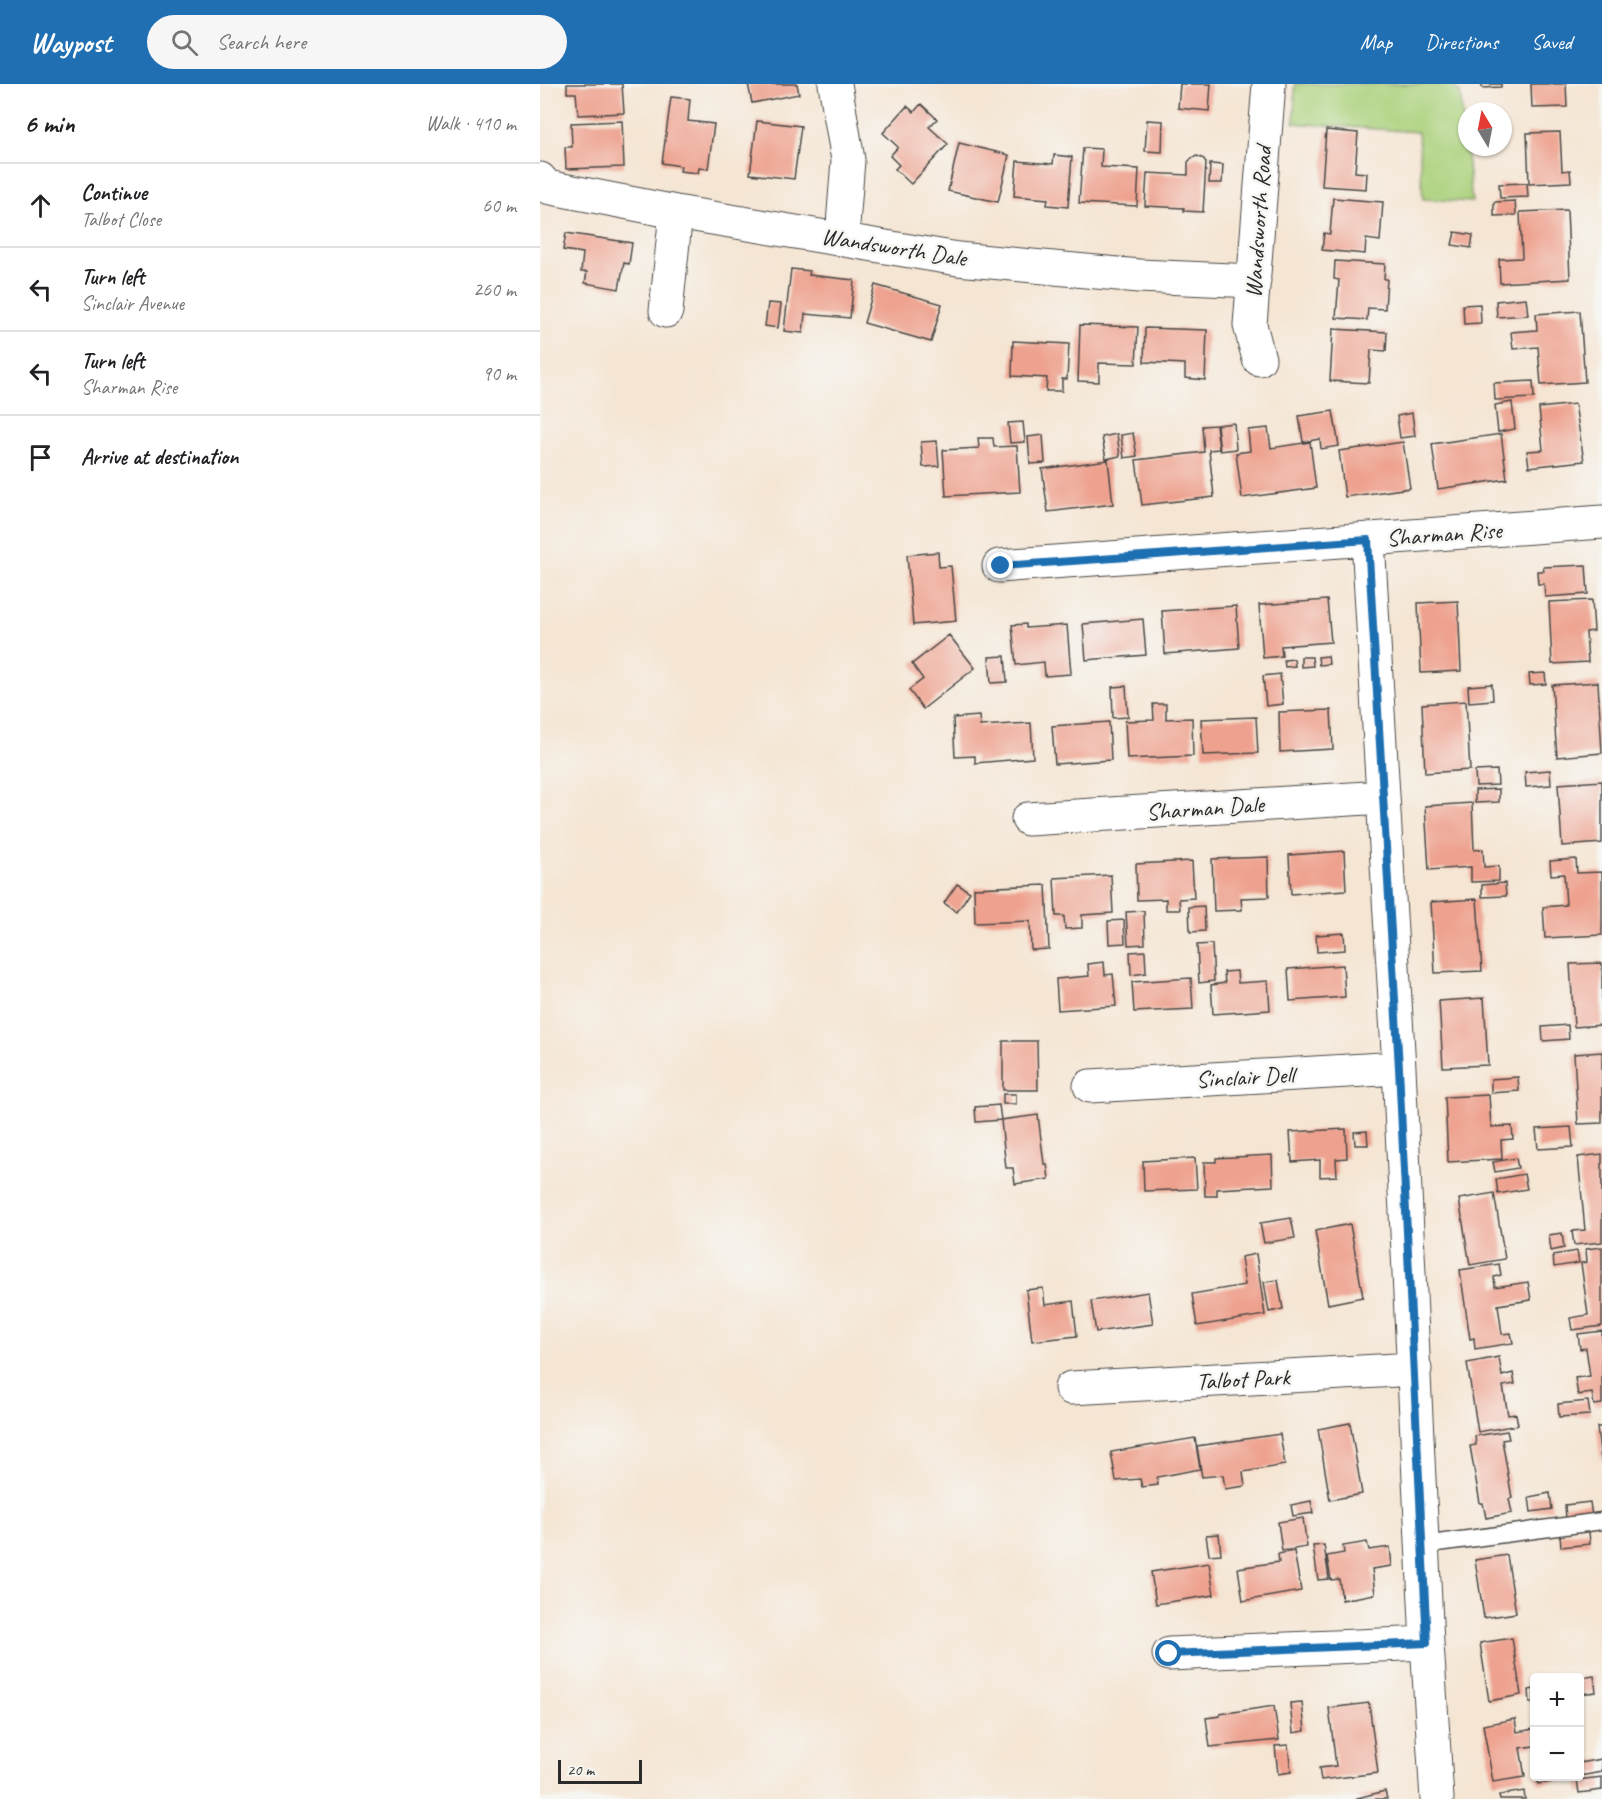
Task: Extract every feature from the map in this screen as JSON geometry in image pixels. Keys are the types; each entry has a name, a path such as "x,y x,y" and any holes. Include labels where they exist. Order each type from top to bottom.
{"street":[{"path":"836,84 848,160 842,238"},
{"name":"Wandsworth Road","path":"1259,359 1250,325 1269,84"},
{"name":"Wandsworth Dale","path":"540,179 547,187 676,212 958,259 1139,276 1254,280"},
{"path":"666,310 676,212"},
{"name":"Sharman Rise","path":"999,566 1602,522"},
{"path":"1368,540 1399,1068 1427,1643 1437,1799"},
{"name":"Sharman Dale","path":"1028,819 1383,797"},
{"name":"Sinclair Dell","path":"1090,1086 1399,1068"},
{"name":"Talbot Park","path":"1071,1388 1415,1369"},
{"path":"1169,1654 1427,1643"}],"lane":[{"path":"1423,1545 1602,1521"}],"green space":[{"path":"1295,84 1448,84 1460,92 1458,156 1467,156 1472,202 1423,199 1418,132 1294,123"}],"building":[{"path":"567,84 622,84 624,113 578,115 576,93 567,93"},
{"path":"748,84 797,84 799,94 752,103"},
{"path":"1180,84 1211,84 1209,111 1178,108"},
{"path":"1482,84 1501,84 1501,87 1482,88"},
{"path":"1531,84 1566,84 1567,107 1532,108"},
{"path":"671,97 690,99 688,121 714,124 708,169 699,168 698,173 680,171 681,166 662,163"},
{"path":"921,104 937,119 929,127 948,144 911,184 895,169 899,165 890,156 898,147 883,133 907,106 914,112"},
{"path":"1147,120 1163,121 1162,152 1145,151"},
{"path":"622,121 624,167 566,169 565,147 572,147 571,123"},
{"path":"757,121 801,126 794,179 750,174"},
{"path":"1326,130 1358,133 1355,172 1367,173 1366,189 1322,186"},
{"path":"1560,132 1562,171 1570,170 1571,182 1529,184 1527,133"},
{"path":"959,143 1009,155 998,202 948,191"},
{"path":"1083,148 1102,149 1101,167 1139,169 1137,206 1079,203"},
{"path":"1054,155 1072,157 1068,207 1047,205 1048,199 1014,196 1017,161 1053,164"},
{"path":"1197,156 1204,159 1206,163 1203,212 1184,211 1184,208 1145,206 1147,173 1188,175 1188,162"},
{"path":"1210,164 1223,165 1222,183 1209,183"},
{"path":"1527,183 1528,197 1500,198 1499,184"},
{"path":"1333,198 1383,202 1380,241 1366,239 1365,254 1322,250 1324,233 1330,234"},
{"path":"1515,201 1516,215 1494,216 1494,202"},
{"path":"1567,210 1570,279 1500,283 1499,259 1522,258 1520,212"},
{"path":"1455,232 1473,235 1471,248 1452,245"},
{"path":"566,233 632,243 629,264 624,263 619,289 585,283 587,272 581,272 583,253 563,250"},
{"path":"1335,261 1385,264 1384,279 1387,279 1385,309 1368,308 1367,320 1336,318 1339,280 1334,279"},
{"path":"791,269 810,271 809,275 854,280 850,318 805,314 803,333 784,331"},
{"path":"875,285 942,304 931,342 864,323"},
{"path":"1526,298 1528,315 1497,317 1496,301"},
{"path":"768,303 781,304 778,328 765,326"},
{"path":"1480,304 1481,323 1464,324 1463,305"},
{"path":"1580,311 1585,382 1541,385 1538,347 1513,349 1511,332 1537,330 1536,314"},
{"path":"1080,325 1138,327 1136,364 1099,363 1099,382 1078,381"},
{"path":"1145,328 1207,330 1205,380 1185,378 1185,364 1144,362"},
{"path":"1333,329 1387,332 1386,351 1371,350 1369,383 1330,381"},
{"path":"1013,341 1069,344 1067,379 1062,379 1062,391 1046,391 1047,378 1012,376"},
{"path":"1533,381 1534,398 1495,400 1494,383"},
{"path":"1512,402 1515,429 1498,432 1495,405"},
{"path":"1575,404 1584,461 1529,467 1527,451 1543,450 1539,408"},
{"path":"1333,411 1339,446 1321,449 1320,439 1303,442 1299,416"},
{"path":"1412,413 1415,436 1400,438 1397,416"},
{"path":"1023,422 1025,442 1010,443 1008,423"},
{"path":"1234,423 1236,449 1220,451 1217,425"},
{"path":"1216,425 1219,449 1209,450 1214,497 1142,505 1136,460 1204,452 1202,426"},
{"path":"1268,428 1271,448 1310,442 1316,488 1242,498 1236,453 1250,451 1248,430"},
{"path":"1133,433 1137,456 1124,458 1121,435"},
{"path":"1117,434 1120,456 1106,459 1102,437"},
{"path":"1501,434 1507,479 1438,489 1432,444"},
{"path":"1043,435 1045,463 1030,464 1028,437"},
{"path":"978,438 993,438 994,447 1017,446 1020,492 946,496 943,450 979,448"},
{"path":"937,441 939,466 923,467 921,442"},
{"path":"1403,442 1410,488 1345,497 1339,451"},
{"path":"1108,460 1113,504 1048,512 1042,469"},
{"path":"938,552 939,567 951,566 956,621 913,625 907,555"},
{"path":"1586,565 1588,594 1545,597 1544,584 1538,584 1537,571 1544,571 1543,567"},
{"path":"1327,600 1331,642 1281,646 1282,656 1263,658 1259,605"},
{"path":"1592,600 1594,631 1586,632 1588,662 1552,664 1549,602"},
{"path":"1458,601 1461,671 1421,673 1418,603"},
{"path":"1236,606 1239,648 1165,654 1162,611"},
{"path":"1143,619 1146,655 1086,660 1083,624"},
{"path":"1026,624 1026,628 1067,625 1071,674 1045,676 1044,662 1016,665 1012,625"},
{"path":"949,635 975,668 923,709 909,690 923,679 912,664"},
{"path":"1005,656 1007,682 991,683 989,657"},
{"path":"1328,656 1329,664 1319,665 1318,657"},
{"path":"1301,657 1312,657 1313,666 1301,667"},
{"path":"1294,659 1295,666 1285,667 1284,660"},
{"path":"1545,673 1546,684 1530,685 1529,674"},
{"path":"1280,674 1283,704 1266,706 1263,676"},
{"path":"1598,682 1602,753 1557,757 1552,685"},
{"path":"1492,684 1493,700 1469,702 1468,686"},
{"path":"1126,686 1128,717 1113,718 1112,687"},
{"path":"1466,701 1470,770 1425,773 1422,704"},
{"path":"1153,704 1166,704 1166,719 1192,718 1193,756 1127,759 1125,721 1154,720"},
{"path":"1331,710 1333,749 1280,752 1279,712"},
{"path":"979,716 980,726 1031,723 1033,758 975,763 975,756 955,757 953,718"},
{"path":"1256,717 1258,753 1203,755 1201,719"},
{"path":"1109,722 1111,760 1055,764 1052,726"},
{"path":"1497,770 1498,785 1476,786 1475,771"},
{"path":"1550,770 1551,785 1526,787 1525,772"},
{"path":"1602,781 1602,843 1562,846 1558,784"},
{"path":"1499,789 1499,802 1475,803 1475,790"},
{"path":"1472,803 1474,850 1483,849 1484,867 1499,866 1499,881 1471,882 1471,867 1429,870 1425,806"},
{"path":"1344,851 1346,890 1291,894 1289,855"},
{"path":"1268,857 1269,897 1241,898 1242,910 1214,911 1212,859"},
{"path":"1576,859 1577,873 1602,872 1602,935 1545,938 1543,907 1566,905 1564,874 1551,875 1550,861"},
{"path":"1192,861 1194,898 1179,899 1180,910 1166,910 1166,899 1137,900 1136,864"},
{"path":"1111,875 1113,913 1082,915 1082,928 1065,929 1064,916 1056,916 1054,878"},
{"path":"1505,883 1506,896 1482,897 1482,885"},
{"path":"957,884 970,892 957,912 944,903"},
{"path":"1046,885 1049,949 1031,950 1030,921 975,923 974,888"},
{"path":"1477,899 1482,971 1435,973 1431,902"},
{"path":"1204,906 1205,931 1190,932 1189,907"},
{"path":"1144,911 1145,944 1128,945 1126,912"},
{"path":"1124,920 1125,943 1109,944 1108,921"},
{"path":"1344,933 1345,950 1317,952 1316,935"},
{"path":"1212,944 1214,981 1199,983 1197,945"},
{"path":"1145,951 1146,973 1131,975 1130,952"},
{"path":"1104,962 1105,975 1113,974 1116,1006 1058,1010 1056,979 1089,976 1088,964"},
{"path":"1602,963 1602,1025 1574,1027 1570,964"},
{"path":"1343,965 1345,997 1290,1001 1288,969"},
{"path":"1237,971 1238,983 1268,981 1270,1010 1213,1014 1211,985 1225,983 1224,972"},
{"path":"1191,978 1193,1009 1134,1012 1132,982"},
{"path":"1484,998 1488,1065 1443,1067 1439,1001"},
{"path":"1568,1025 1569,1039 1543,1041 1542,1027"},
{"path":"1003,1041 1037,1041 1038,1090 1003,1090"},
{"path":"1602,1052 1602,1123 1578,1124 1574,1054"},
{"path":"1518,1077 1519,1091 1491,1093 1491,1079"},
{"path":"1003,1094 1016,1094 1016,1104 1003,1104"},
{"path":"1489,1095 1491,1127 1512,1126 1513,1139 1501,1140 1502,1159 1448,1162 1445,1097"},
{"path":"999,1105 1001,1120 976,1122 975,1107"},
{"path":"1038,1115 1044,1164 1047,1164 1049,1179 1015,1184 1013,1168 1006,1168 1001,1120"},
{"path":"1571,1127 1573,1147 1538,1149 1536,1129"},
{"path":"1346,1129 1347,1158 1336,1159 1337,1176 1320,1177 1320,1160 1292,1162 1290,1132"},
{"path":"1367,1131 1368,1145 1355,1145 1354,1132"},
{"path":"1602,1154 1602,1242 1574,1245 1572,1231 1585,1230 1578,1157"},
{"path":"1272,1155 1273,1186 1217,1189 1217,1196 1205,1196 1204,1162 1216,1162 1216,1158"},
{"path":"1195,1158 1197,1189 1144,1191 1143,1161"},
{"path":"1516,1158 1518,1168 1495,1172 1493,1162"},
{"path":"1524,1174 1527,1189 1498,1194 1496,1179"},
{"path":"1494,1193 1505,1259 1470,1265 1459,1199"},
{"path":"1291,1218 1295,1238 1264,1243 1260,1223"},
{"path":"1350,1224 1363,1297 1328,1304 1315,1231"},
{"path":"1562,1233 1564,1248 1551,1251 1549,1235"},
{"path":"1602,1247 1602,1326 1572,1330 1570,1318 1588,1315 1581,1263 1587,1262 1586,1249"},
{"path":"1577,1251 1579,1263 1554,1267 1553,1255"},
{"path":"1256,1254 1265,1315 1197,1326 1192,1294 1245,1285 1241,1257"},
{"path":"1499,1264 1501,1275 1494,1277 1495,1287 1528,1282 1531,1300 1498,1305 1502,1334 1511,1333 1513,1343 1475,1349 1474,1338 1470,1339 1460,1270"},
{"path":"1278,1280 1283,1309 1269,1312 1264,1282"},
{"path":"1043,1288 1045,1305 1073,1301 1077,1336 1032,1341 1026,1290"},
{"path":"1148,1292 1153,1324 1096,1332 1091,1301"},
{"path":"1602,1331 1602,1404 1594,1405 1592,1393 1578,1395 1575,1378 1590,1376 1586,1348 1580,1349 1578,1334"},
{"path":"1499,1357 1502,1376 1513,1373 1515,1384 1503,1386 1508,1415 1516,1414 1518,1425 1478,1432 1467,1363"},
{"path":"1588,1401 1590,1415 1559,1417 1558,1404"},
{"path":"1350,1423 1362,1494 1330,1500 1318,1429"},
{"path":"1597,1427 1602,1427 1602,1461 1601,1461"},
{"path":"1507,1431 1509,1439 1502,1440 1512,1498 1509,1499 1512,1513 1486,1518 1483,1503 1480,1503 1470,1446 1476,1445 1475,1436"},
{"path":"1280,1434 1285,1465 1243,1472 1245,1486 1225,1489 1223,1475 1202,1477 1197,1446"},
{"path":"1195,1438 1200,1469 1157,1477 1158,1485 1142,1487 1140,1479 1116,1481 1111,1452"},
{"path":"1550,1493 1552,1509 1531,1512 1529,1497"},
{"path":"1311,1501 1313,1513 1293,1516 1291,1505"},
{"path":"1590,1502 1592,1517 1566,1519 1565,1505"},
{"path":"1303,1518 1307,1547 1282,1551 1278,1522"},
{"path":"1589,1531 1590,1544 1561,1547 1560,1534"},
{"path":"1219,1534 1221,1554 1209,1555 1206,1535"},
{"path":"1367,1542 1369,1550 1390,1547 1392,1566 1372,1569 1375,1594 1342,1600 1339,1579 1331,1580 1327,1556 1344,1553 1343,1546"},
{"path":"1324,1545 1329,1579 1318,1580 1313,1546"},
{"path":"1294,1551 1301,1591 1243,1601 1238,1568 1279,1562 1278,1554"},
{"path":"1507,1555 1516,1613 1484,1618 1475,1560"},
{"path":"1209,1563 1214,1595 1156,1604 1151,1572"},
{"path":"1512,1638 1521,1695 1489,1701 1480,1643"},
{"path":"1594,1676 1596,1692 1584,1694 1584,1677"},
{"path":"1302,1702 1305,1731 1293,1733 1290,1703"},
{"path":"1369,1703 1378,1773 1321,1780 1319,1768 1336,1766 1329,1708"},
{"path":"1274,1706 1279,1740 1210,1747 1206,1718"},
{"path":"1515,1719 1517,1732 1530,1730 1530,1747 1520,1748 1525,1777 1493,1782 1483,1725"},
{"path":"1288,1745 1291,1772 1278,1774 1275,1746"},
{"path":"1602,1759 1602,1772 1584,1775 1584,1762"},
{"path":"1602,1777 1602,1790 1579,1793 1577,1781"},
{"path":"1538,1781 1559,1781 1538,1784"},
{"path":"1385,1791 1387,1799 1357,1799 1357,1798"},
{"path":"1524,1791 1525,1799 1500,1799 1499,1795"}],"route":[{"path":"1001,566 1368,540 1399,1068 1427,1643 1169,1654"}]}
